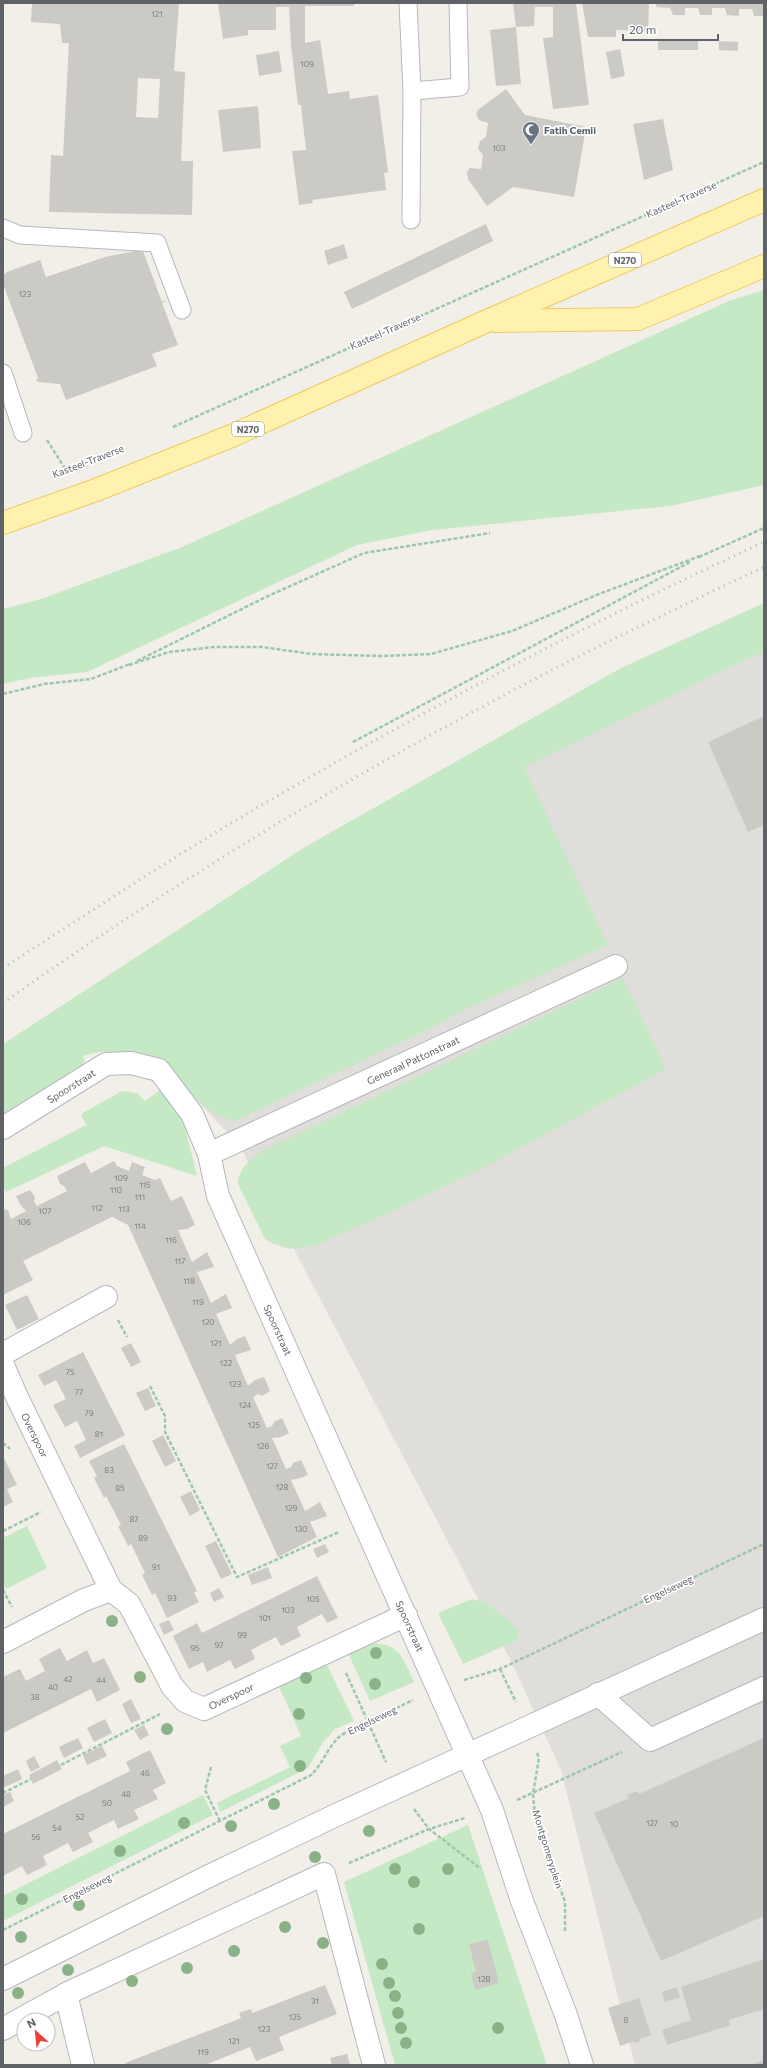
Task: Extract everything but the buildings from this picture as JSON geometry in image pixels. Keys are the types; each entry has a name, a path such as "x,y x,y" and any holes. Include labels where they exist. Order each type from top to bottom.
{"main road":[{"name":"N270","path":"3,523 81,496 229,437 487,321 764,200"},
{"name":"N270","path":"487,321 638,320 764,266"}],"street":[{"name":"Generaal Pattonstraat","path":"209,1154 616,966"},
{"name":"Spoorstraat","path":"3,1128 106,1064 132,1063 159,1070 192,1114 209,1154 218,1196 363,1522 468,1753"},
{"path":"3,1354 106,1297"},
{"name":"Overspoor","path":"3,1365 19,1402 111,1590 129,1604 172,1686 185,1701 204,1709 406,1614"},
{"path":"3,1642 84,1600 111,1590"},
{"path":"3,1979 207,1877 468,1753 764,1619"},
{"path":"598,1694 650,1740 764,1688"},
{"path":"468,1753 492,1810 522,1900 566,2015 582,2065"},
{"path":"3,2029 66,1994 324,1874 374,2065"},
{"path":"66,1994 83,2065"}],"lane":[{"path":"408,3 412,91 411,220"},
{"path":"412,91 460,87 458,3"},
{"path":"3,228 20,235 156,243 182,310"},
{"path":"3,373 23,433"}],"path":[{"name":"Kasteel-Traverse","path":"169,429 764,162"},
{"path":"23,433 46,439 66,470"},
{"name":"Kasteel-Traverse","path":"59,473 73,468"},
{"path":"3,694 44,684 91,679 169,652 214,647 262,647 312,654 381,656 431,654 512,631 599,594 700,556 764,528"},
{"path":"129,665 268,596 364,553 490,533"},
{"path":"353,742 700,556"},
{"path":"150,1386 165,1416 165,1432 237,1577 363,1522"},
{"path":"3,1531 40,1512"},
{"name":"Engelseweg","path":"3,1930 311,1776 319,1768 338,1738 368,1722 439,1689 500,1669 764,1544"},
{"path":"334,1647 397,1787 429,1829 485,1872"},
{"name":"Montgomeryplein","path":"500,1669 528,1726 539,1758 533,1794 536,1816 564,1902 565,1939"},
{"path":"61,1765 185,1701"},
{"path":"324,1874 429,1829 492,1810 533,1794 650,1740"},
{"path":"211,1767 205,1790 220,1821"},
{"path":"3,1792 31,1779"}],"shaded area":[{"path":"764,628 764,2065 635,2065 561,1770 512,1663 239,1145 91,987"}],"green space":[{"path":"764,290 764,485 670,506 432,530 357,545 87,672 29,678 3,684 3,609 41,599 182,547 729,301"},
{"path":"764,603 764,651 524,767 608,945 461,1011 435,1026 237,1120 225,1118 213,1112 190,1094 155,1062 144,1055 129,1052 98,1052 83,1056 85,1062 3,1119 3,1044 305,847 621,668"},
{"path":"623,978 666,1069 483,1168 387,1214 316,1245 290,1249 274,1244 265,1239 238,1184 238,1178 242,1169 260,1152"},
{"path":"163,1088 182,1115 197,1176 104,1146 6,1192 3,1187 3,1168 86,1125 81,1114 122,1091 137,1093 145,1101"},
{"path":"27,1526 47,1568 6,1589 3,1583 3,1538"},
{"path":"472,1599 485,1602 519,1630 518,1640 463,1664 438,1613"},
{"path":"367,1643 386,1645 398,1652 414,1682 370,1701 349,1655 350,1650"},
{"path":"326,1663 354,1721 335,1729 323,1742 308,1768 220,1812 217,1803 290,1767 280,1746 301,1736 279,1686"},
{"path":"203,1795 213,1815 3,1921 3,1896"},
{"path":"468,1825 547,2065 395,2065 344,1882"}],"railway":[{"path":"3,968 125,889 248,813 374,741 567,638 764,542"},
{"path":"3,1003 135,913 203,870 271,828 409,747 550,671 629,631 764,567"}],"place":[{"name":"Fatih Cemii","path":"531,145"}]}
